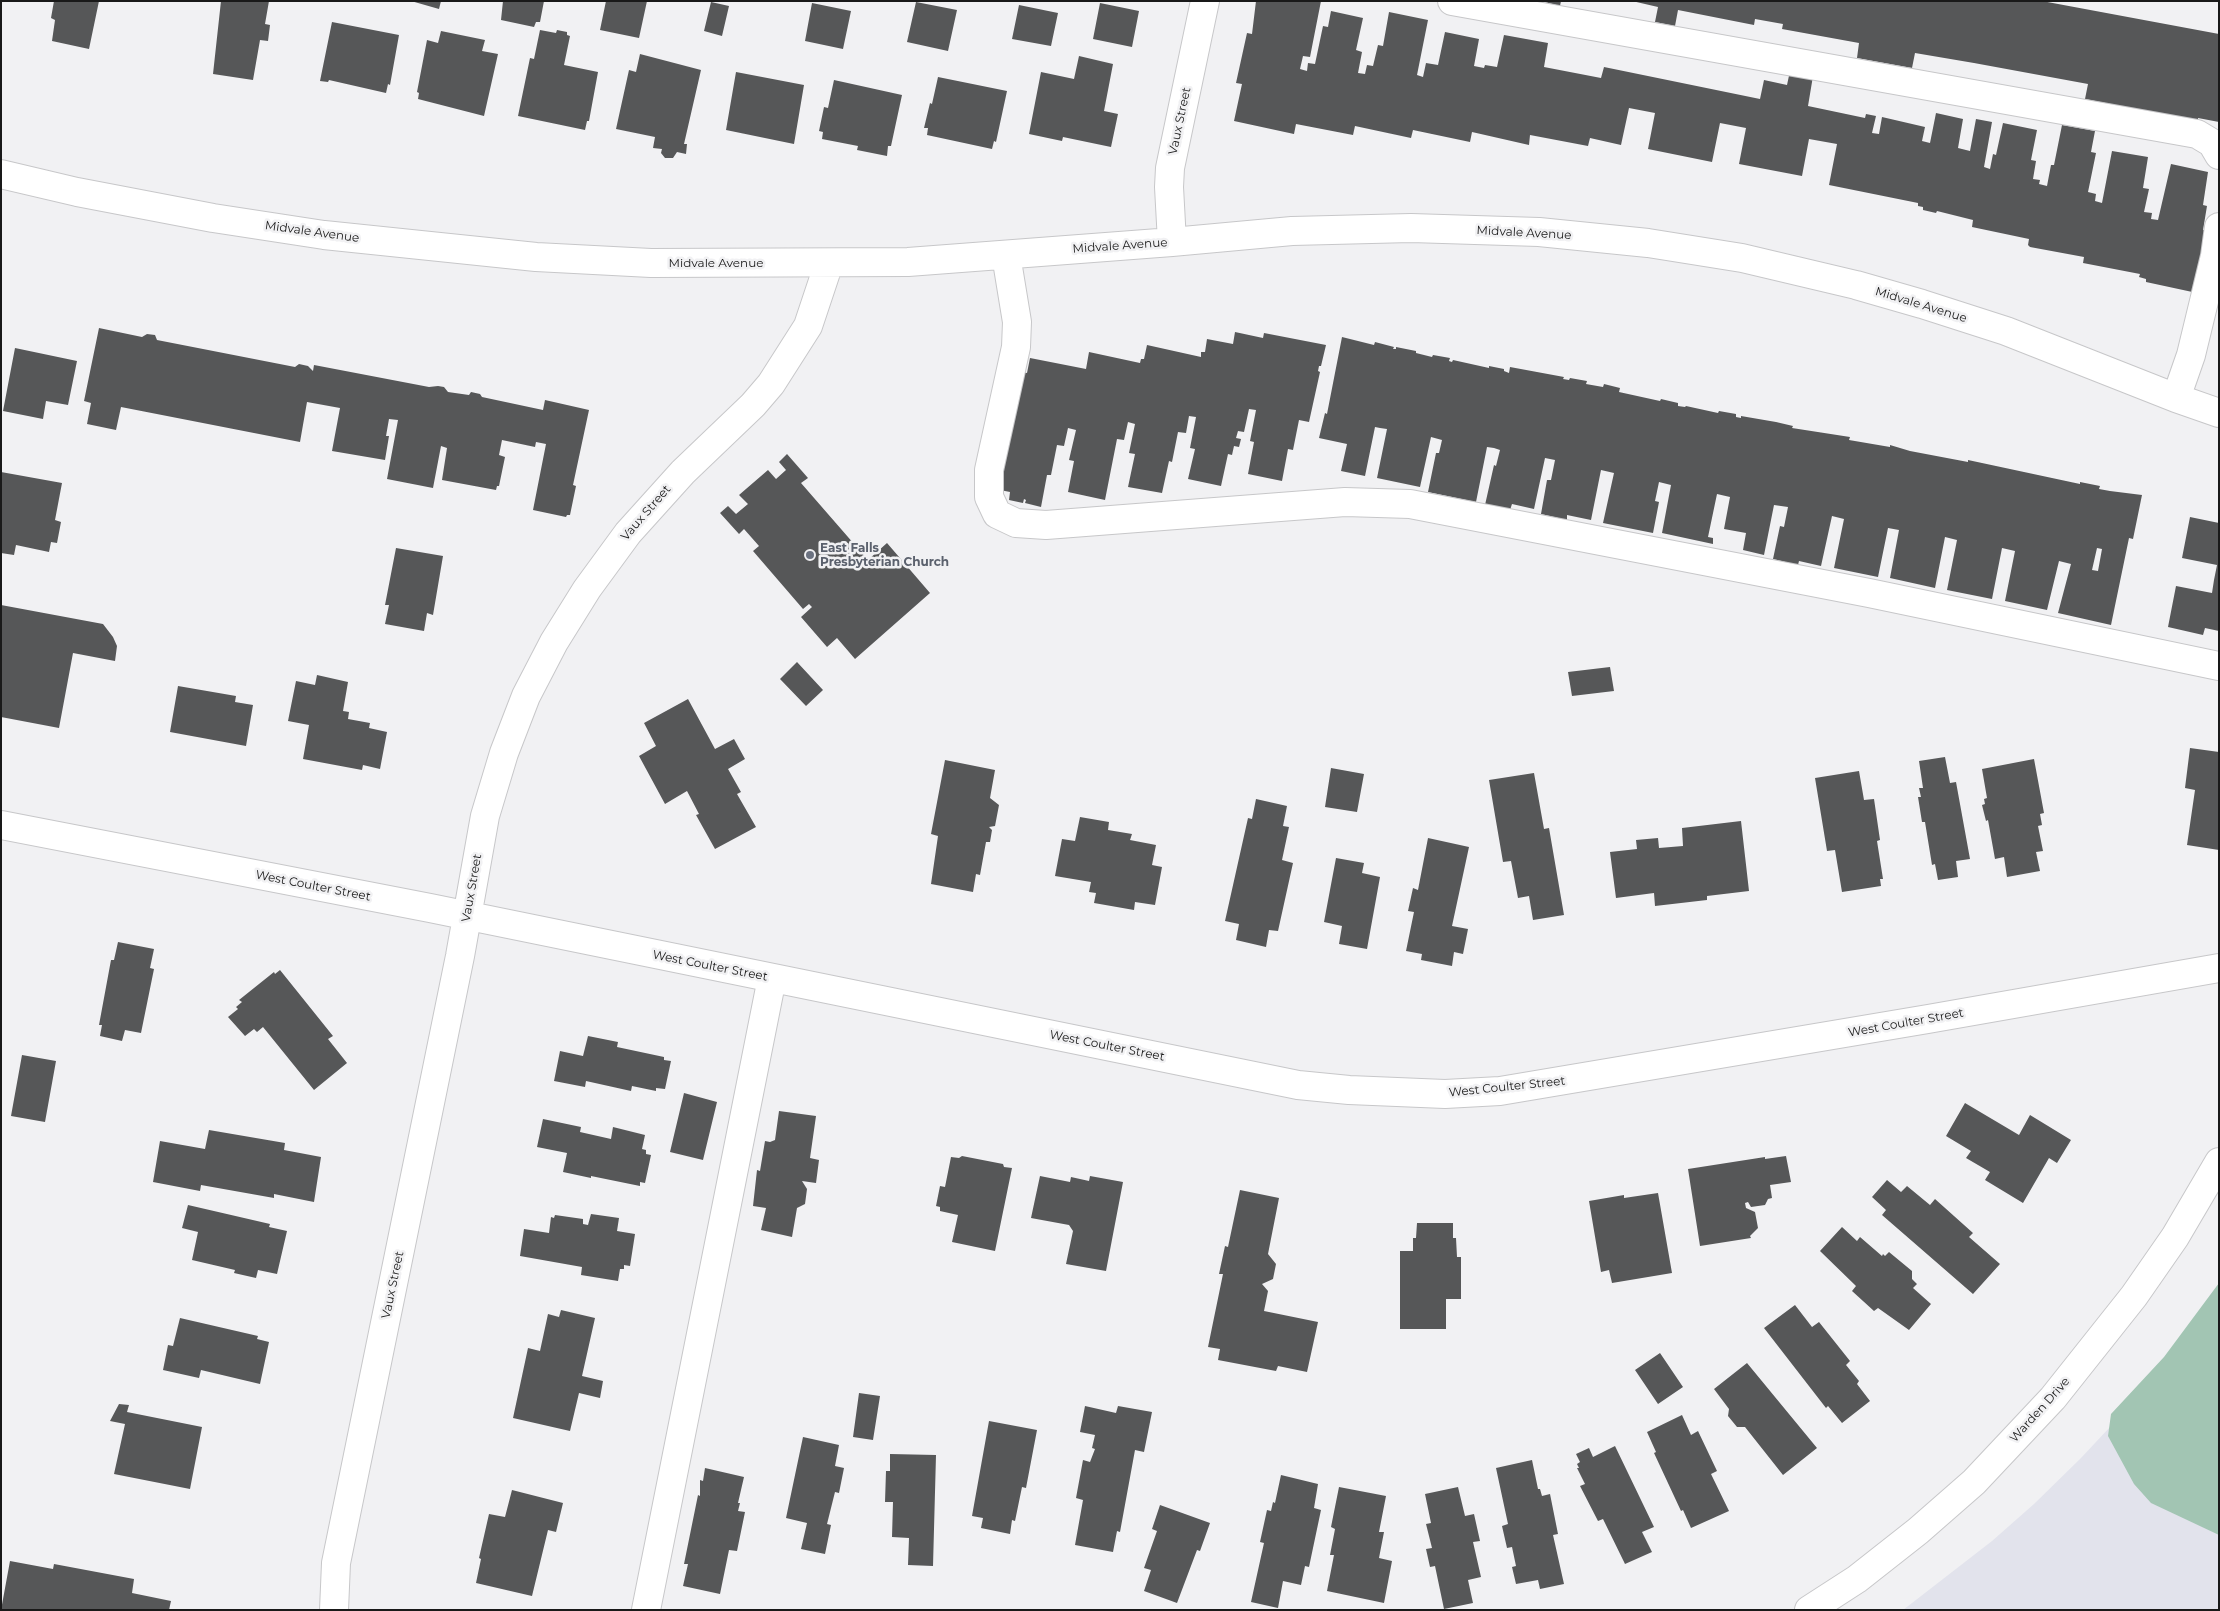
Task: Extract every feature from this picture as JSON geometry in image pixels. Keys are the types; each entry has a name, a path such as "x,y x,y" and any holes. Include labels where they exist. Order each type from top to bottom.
{"street":[{"name":"Vaux Street","path":"1172,242 1169,187 1170,168 1205,1"},
{"path":"1452,1 2197,134 2212,143 2219,154"},
{"name":"Midvale Avenue","path":"1,174 77,192 213,218 324,235 536,257 651,263 908,262 1292,231 1440,229 1539,232 1648,243 1742,258 1856,285 1931,307 2006,332 2219,413"},
{"path":"2176,398 2191,355 2215,256 2219,227"},
{"path":"1006,255 1017,322 1016,347 988,470 989,497 997,514 1016,523 1046,525 1345,502 1410,504 1869,593 2219,666"},
{"name":"Vaux Street","path":"334,1610 336,1563 467,917 485,816 504,753 526,696 554,642 587,589 628,532 683,472 753,405 786,363 808,326 829,263"},
{"name":"West Coulter Street","path":"1,825 772,978 1298,1085 1368,1092 1445,1094 1500,1091 2219,968"},
{"path":"646,1610 772,978"},
{"name":"Warden Drive","path":"1809,1610 1857,1578 1918,1531 1974,1482 2053,1398 2140,1289 2175,1237 2219,1162"}],"shaded area":[{"path":"2219,1291 2219,1610 1903,1610 1992,1541 2034,1504 2081,1458 2124,1412"}],"green space":[{"path":"2219,1283 2219,1535 2151,1503 2134,1484 2108,1436 2111,1414 2164,1357"}],"building":[{"path":"54,1 99,1 89,49 52,41 55,20 51,18"},
{"path":"221,1 269,1 265,24 270,25 268,41 260,40 253,80 213,74"},
{"path":"411,1 441,1 439,9"},
{"path":"503,1 544,1 540,22 536,22 534,27 501,20"},
{"path":"606,1 647,1 639,38 600,30"},
{"path":"1256,1 1321,1 1310,57 1303,56 1300,69 1307,71 1308,63 1315,64 1323,26 1328,27 1331,11 1363,18 1356,50 1362,52 1358,73 1365,74 1367,65 1373,66 1378,45 1383,46 1389,12 1428,20 1417,75 1423,77 1426,63 1438,65 1445,32 1479,39 1474,66 1484,68 1485,65 1497,67 1504,35 1548,43 1544,67 1601,78 1604,67 1760,99 1764,80 1787,85 1790,71 1813,76 1808,106 1865,118 1866,114 1876,116 1872,133 1879,134 1882,117 1925,127 1922,141 1930,143 1936,113 1963,119 1958,148 1970,151 1976,119 1992,122 1984,167 1990,169 1993,154 1996,155 2003,123 2037,130 2031,160 2036,161 2033,179 2040,180 2039,184 2047,186 2051,165 2054,165 2062,125 2095,131 2091,152 2096,153 2088,192 2096,194 2095,201 2102,203 2112,151 2148,157 2143,188 2149,189 2144,212 2152,213 2151,219 2158,220 2171,164 2208,172 2203,205 2207,206 2203,230 2209,231 2197,293 2146,282 2146,279 2139,277 2140,274 2083,263 2084,257 2030,247 2028,245 2029,239 1972,227 1973,220 1937,211 1936,213 1923,210 1923,207 1918,206 1918,203 1829,185 1837,144 1809,139 1802,176 1739,164 1746,128 1720,123 1712,162 1648,149 1655,113 1629,108 1621,145 1590,138 1588,146 1530,135 1529,145 1472,132 1470,142 1413,130 1411,138 1355,126 1353,135 1296,124 1294,134 1234,121 1242,84 1236,83 1247,33 1252,34"},
{"path":"1541,1 1561,1 1560,6"},
{"path":"1632,1 2042,1 2219,34 2219,122 2198,118 2198,121 2085,99 2088,84 1974,63 1915,53 1912,68 1857,58 1859,43 1782,29 1783,24 1755,19 1754,25 1678,10 1675,26 1655,22 1658,7"},
{"path":"711,2 729,6 722,36 704,31"},
{"path":"916,2 957,10 948,51 907,42"},
{"path":"812,3 851,11 843,49 805,41"},
{"path":"1100,3 1139,11 1132,47 1093,39"},
{"path":"1019,5 1058,13 1051,46 1012,39"},
{"path":"332,22 399,35 390,85 388,84 386,93 329,80 328,82 320,81"},
{"path":"540,30 556,33 557,30 567,32 567,35 570,36 564,65 598,72 589,121 587,121 585,130 518,116 530,58 534,59"},
{"path":"441,31 485,40 482,51 498,54 484,116 418,99 419,93 417,92 427,40 438,43"},
{"path":"640,54 701,70 684,144 687,144 686,154 677,152 673,158 665,158 661,153 662,149 653,148 655,137 616,129 629,70 636,72"},
{"path":"1079,56 1113,64 1104,111 1118,114 1111,147 1063,137 1062,141 1029,134 1041,72 1074,79"},
{"path":"736,72 804,85 794,144 726,130"},
{"path":"938,77 1007,91 996,142 994,141 992,149 927,135 928,128 924,128"},
{"path":"834,80 902,95 887,156 857,150 858,146 822,139 823,132 819,131 824,107 828,108"},
{"path":"99,328 142,337 147,334 155,335 157,340 295,367 299,364 308,366 313,371 314,365 429,387 444,387 448,392 469,395 471,392 480,394 482,397 543,410 545,400 589,410 573,485 576,486 570,515 566,517 533,510 546,444 536,442 535,447 502,440 499,455 505,457 499,486 497,486 496,490 442,480 447,448 441,446 433,488 387,479 398,420 389,419 386,436 389,436 385,460 332,451 340,408 307,402 300,442 121,407 116,430 87,424 91,403 84,401"},
{"path":"1235,332 1263,338 1264,333 1326,345 1321,366 1319,366 1318,371 1320,372 1309,422 1299,420 1293,450 1288,449 1282,481 1248,474 1254,442 1250,441 1256,410 1249,409 1244,432 1238,431 1236,438 1241,439 1239,447 1234,446 1232,455 1228,454 1221,486 1188,479 1195,449 1190,448 1196,417 1189,416 1186,433 1178,432 1172,462 1169,461 1162,493 1128,487 1135,454 1129,453 1135,424 1128,422 1124,440 1117,439 1105,500 1068,492 1074,461 1069,460 1076,430 1068,428 1064,446 1057,445 1051,475 1047,475 1041,507 1025,503 1026,500 1024,499 1023,503 1009,500 1010,492 995,489 1016,371 1027,373 1030,358 1086,369 1089,352 1140,363 1141,359 1144,359 1147,345 1201,357 1201,352 1205,352 1207,339 1233,344"},
{"path":"1342,337 1374,345 1375,342 1394,347 1393,349 1396,349 1396,347 1416,351 1416,353 1432,357 1433,355 1450,358 1449,361 1452,362 1453,360 1489,368 1489,366 1504,369 1504,371 1509,373 1510,367 1564,377 1563,379 1569,380 1570,378 1587,381 1586,384 1603,387 1604,384 1620,388 1619,392 1678,403 1678,406 1736,414 1736,417 1741,418 1741,416 1776,422 1793,426 1792,428 1850,437 1849,440 1890,447 1890,445 1910,451 1968,462 1968,460 2080,484 2080,482 2100,486 2099,489 2142,495 2133,539 2129,538 2111,625 2058,613 2071,564 2059,561 2047,610 2005,601 2015,551 2002,548 1992,599 1947,590 1957,540 1945,537 1935,588 1890,578 1899,530 1888,528 1878,577 1834,568 1844,519 1832,516 1821,566 1799,561 1798,565 1773,559 1780,526 1784,527 1788,507 1774,505 1764,555 1743,550 1746,533 1724,529 1730,497 1717,494 1708,537 1713,538 1713,544 1662,533 1671,485 1659,482 1655,501 1659,502 1653,533 1603,523 1614,473 1601,470 1591,520 1567,515 1567,520 1541,514 1547,480 1551,480 1555,460 1545,458 1534,509 1512,504 1510,510 1485,505 1494,465 1496,466 1500,450 1494,448 1487,447 1476,502 1428,492 1436,453 1439,453 1442,440 1431,437 1420,487 1377,478 1387,429 1375,427 1365,476 1341,471 1347,444 1319,438 1325,413 1327,414","holes":["2097,548 2102,549 2098,571 2092,570"]},
{"path":"15,348 77,361 68,405 46,401 43,419 3,411"},
{"name":"East Falls Presbyterian Church","path":"787,454 808,478 801,483 868,560 887,543 930,593 855,659 837,638 827,647 801,617 812,607 809,604 803,609 753,551 759,546 744,529 739,534 720,513 728,506 736,514 748,504 739,495 768,470 776,479 786,470 779,462"},
{"path":"1,472 62,483 55,520 61,522 57,543 51,542 49,552 16,545 14,555 1,553"},
{"path":"2190,517 2219,523 2219,631 2205,628 2203,635 2168,627 2176,586 2212,593 2217,565 2182,558"},
{"path":"396,548 443,556 433,615 427,613 424,631 385,624 389,605 385,605"},
{"path":"1,605 103,624 113,637 117,646 115,661 73,653 59,728 1,717"},
{"path":"797,662 823,690 806,706 780,679"},
{"path":"1610,667 1614,691 1572,696 1568,672"},
{"path":"317,675 348,682 343,711 349,712 348,719 370,723 369,728 387,732 380,769 363,765 362,770 303,759 309,725 288,721 296,681 315,685"},
{"path":"178,686 236,696 235,702 253,705 246,746 170,732"},
{"path":"688,699 715,749 734,739 745,759 728,769 741,792 737,794 756,827 715,849 696,815 699,814 687,791 665,804 639,756 656,746 644,723"},
{"path":"2190,748 2219,752 2219,850 2187,845 2195,790 2185,788"},
{"path":"1945,757 1950,783 1956,782 1970,859 1956,861 1958,877 1938,880 1935,864 1932,865 1925,822 1922,822 1918,797 1921,797 1919,788 1923,788 1919,761"},
{"path":"2034,759 2044,813 2040,814 2042,825 2038,826 2043,851 2036,852 2040,871 2007,877 2004,857 1995,859 1988,820 1986,821 1982,805 1985,804 1984,799 1987,798 1982,769"},
{"path":"945,760 995,770 990,798 999,805 995,826 989,827 992,830 990,842 986,842 980,875 976,874 973,892 931,884 938,836 931,834"},
{"path":"1331,768 1364,774 1357,812 1325,807"},
{"path":"1859,771 1864,800 1874,799 1880,840 1877,841 1883,879 1880,879 1881,886 1842,892 1835,850 1827,851 1815,778"},
{"path":"1534,773 1544,829 1549,828 1564,915 1533,920 1529,896 1518,898 1511,861 1503,862 1489,780"},
{"path":"1256,799 1287,806 1283,826 1289,827 1282,860 1293,863 1278,931 1269,930 1266,947 1236,940 1239,924 1225,921 1248,818 1252,819"},
{"path":"1080,817 1109,822 1108,830 1132,834 1130,840 1156,845 1152,865 1162,867 1155,905 1135,902 1134,910 1094,903 1096,893 1089,892 1091,882 1055,876 1062,839 1075,841"},
{"path":"1741,821 1749,891 1707,896 1707,900 1655,906 1654,893 1616,898 1610,852 1637,849 1636,840 1658,838 1659,848 1683,846 1682,828"},
{"path":"1428,838 1469,847 1452,926 1468,929 1463,954 1454,952 1452,966 1421,960 1422,954 1406,951 1414,912 1408,911 1413,888 1418,890"},
{"path":"1336,858 1364,863 1362,873 1380,877 1367,949 1339,944 1342,926 1324,922"},
{"path":"118,942 154,949 150,968 154,969 141,1033 125,1030 122,1041 100,1036 102,1025 99,1025 111,960 114,960"},
{"path":"280,970 333,1036 328,1039 347,1063 314,1090 263,1027 257,1032 254,1029 245,1036 228,1017 238,1009 236,1007 242,1002 239,1000 274,972 275,974"},
{"path":"588,1036 618,1042 617,1047 664,1057 664,1060 671,1061 665,1089 656,1088 656,1091 632,1086 631,1091 586,1081 585,1087 554,1081 560,1051 583,1056"},
{"path":"22,1055 56,1061 45,1122 11,1116"},
{"path":"684,1093 717,1102 703,1160 670,1152"},
{"path":"1965,1103 2019,1135 2030,1115 2071,1140 2057,1163 2049,1158 2023,1203 1985,1180 1990,1172 1966,1158 1971,1151 1946,1136"},
{"path":"779,1111 816,1116 810,1158 819,1160 816,1183 802,1181 807,1189 805,1204 797,1208 792,1237 761,1230 766,1208 753,1206 757,1170 760,1171 765,1141 775,1140"},
{"path":"543,1119 581,1127 580,1132 611,1139 613,1127 645,1135 642,1149 646,1150 646,1154 651,1155 645,1183 640,1182 640,1186 563,1172 567,1153 537,1147"},
{"path":"209,1130 285,1143 284,1150 321,1157 314,1202 274,1194 274,1198 201,1185 200,1191 153,1182 160,1141 205,1149"},
{"path":"962,1156 1003,1164 1004,1167 1012,1168 995,1251 952,1242 958,1215 940,1211 940,1207 936,1206 940,1186 945,1187 951,1157 959,1158"},
{"path":"1786,1156 1791,1182 1770,1185 1772,1198 1768,1199 1765,1205 1751,1207 1748,1202 1745,1203 1746,1208 1755,1212 1758,1228 1750,1236 1751,1238 1700,1246 1688,1169 1765,1157 1765,1159"},
{"path":"1040,1176 1070,1182 1071,1177 1089,1181 1090,1176 1123,1182 1106,1271 1066,1264 1073,1231 1069,1225 1031,1218"},
{"path":"1887,1180 1901,1192 1907,1186 1930,1205 1935,1199 1973,1233 1969,1237 2000,1264 1973,1294 1882,1215 1886,1210 1872,1197"},
{"path":"1240,1190 1279,1198 1268,1254 1276,1264 1273,1279 1262,1284 1268,1291 1264,1311 1318,1322 1307,1372 1278,1366 1276,1371 1218,1360 1220,1349 1208,1347 1223,1274 1219,1274 1225,1246 1228,1247"},
{"path":"1658,1193 1672,1273 1612,1283 1609,1270 1601,1272 1589,1201 1624,1195 1624,1198"},
{"path":"188,1205 270,1224 269,1227 287,1231 277,1274 258,1270 256,1278 234,1273 235,1270 192,1260 198,1232 182,1228"},
{"path":"591,1214 619,1218 617,1231 635,1234 630,1266 624,1265 624,1269 620,1269 618,1281 581,1275 582,1267 520,1256 524,1229 549,1233 551,1217 554,1218 555,1215 583,1219 583,1224 588,1225"},
{"path":"1417,1223 1453,1223 1453,1238 1456,1238 1457,1257 1461,1257 1461,1299 1446,1299 1446,1329 1400,1329 1400,1251 1413,1251 1413,1238 1416,1238"},
{"path":"1842,1227 1857,1241 1860,1237 1882,1256 1889,1252 1912,1271 1912,1279 1917,1284 1913,1288 1931,1304 1909,1330 1878,1308 1874,1311 1852,1291 1856,1286 1820,1251"},
{"path":"1795,1305 1812,1327 1819,1322 1850,1361 1846,1365 1859,1381 1857,1384 1870,1401 1842,1423 1828,1406 1826,1408 1764,1328"},
{"path":"561,1310 595,1318 582,1376 603,1381 600,1398 579,1393 570,1431 513,1418 528,1348 540,1351 548,1314 559,1317"},
{"path":"180,1318 258,1336 257,1339 269,1342 260,1384 201,1370 199,1378 163,1370 168,1345 173,1346"},
{"path":"1660,1353 1683,1387 1658,1404 1635,1370"},
{"path":"1747,1363 1817,1448 1783,1475 1745,1427 1737,1427 1728,1416 1729,1409 1714,1389"},
{"path":"859,1393 880,1396 873,1440 853,1437"},
{"path":"119,1404 129,1405 127,1412 202,1427 190,1489 114,1474 125,1424 110,1421"},
{"path":"1085,1406 1116,1413 1118,1406 1152,1412 1144,1452 1135,1450 1120,1532 1117,1531 1113,1552 1075,1545 1083,1500 1076,1498 1083,1460 1090,1462 1095,1449 1092,1448 1095,1435 1080,1432"},
{"path":"1682,1415 1691,1435 1698,1431 1717,1471 1711,1474 1729,1511 1691,1528 1654,1453 1656,1452 1647,1432"},
{"path":"989,1421 1037,1430 1026,1488 1022,1487 1015,1521 1012,1520 1010,1534 981,1528 983,1518 972,1516"},
{"path":"803,1437 839,1445 835,1466 844,1468 839,1493 835,1492 827,1524 831,1525 825,1554 801,1549 807,1523 786,1518"},
{"path":"1615,1446 1654,1527 1642,1532 1652,1552 1625,1564 1603,1519 1598,1521 1580,1486 1585,1484 1577,1468 1579,1468 1577,1464 1580,1462 1576,1454 1589,1448 1593,1457"},
{"path":"890,1454 936,1455 933,1566 908,1565 909,1538 892,1537 893,1502 885,1502 886,1471 890,1471"},
{"path":"1532,1460 1538,1489 1540,1489 1542,1496 1550,1494 1558,1534 1553,1535 1564,1584 1540,1589 1538,1580 1516,1584 1512,1567 1516,1566 1512,1547 1507,1548 1502,1526 1508,1524 1496,1468"},
{"path":"705,1468 744,1477 738,1511 745,1512 737,1551 729,1550 720,1594 683,1586 688,1564 684,1564 698,1495 700,1496 700,1480 703,1481"},
{"path":"1281,1475 1318,1484 1314,1508 1321,1510 1309,1567 1305,1566 1301,1585 1283,1581 1278,1608 1251,1602 1264,1543 1260,1542 1267,1510 1271,1511 1273,1502 1275,1503"},
{"path":"1339,1487 1386,1496 1379,1532 1384,1532 1379,1558 1392,1561 1384,1603 1327,1591 1334,1555 1330,1555 1335,1529 1331,1527"},
{"path":"1458,1487 1465,1516 1474,1514 1480,1541 1473,1542 1481,1577 1468,1580 1473,1603 1444,1609 1435,1566 1430,1567 1426,1549 1432,1548 1426,1524 1431,1523 1425,1494"},
{"path":"512,1490 563,1503 556,1532 548,1530 532,1596 476,1583 481,1559 479,1558 489,1514 505,1517"},
{"path":"1160,1505 1210,1523 1200,1551 1197,1550 1177,1603 1144,1591 1151,1570 1144,1568 1157,1531 1152,1529"},
{"path":"10,1561 53,1569 54,1564 134,1579 132,1593 171,1601 169,1610 1,1610"}],"place":[{"name":"East Falls Presbyterian Church","path":"810,555"}]}
